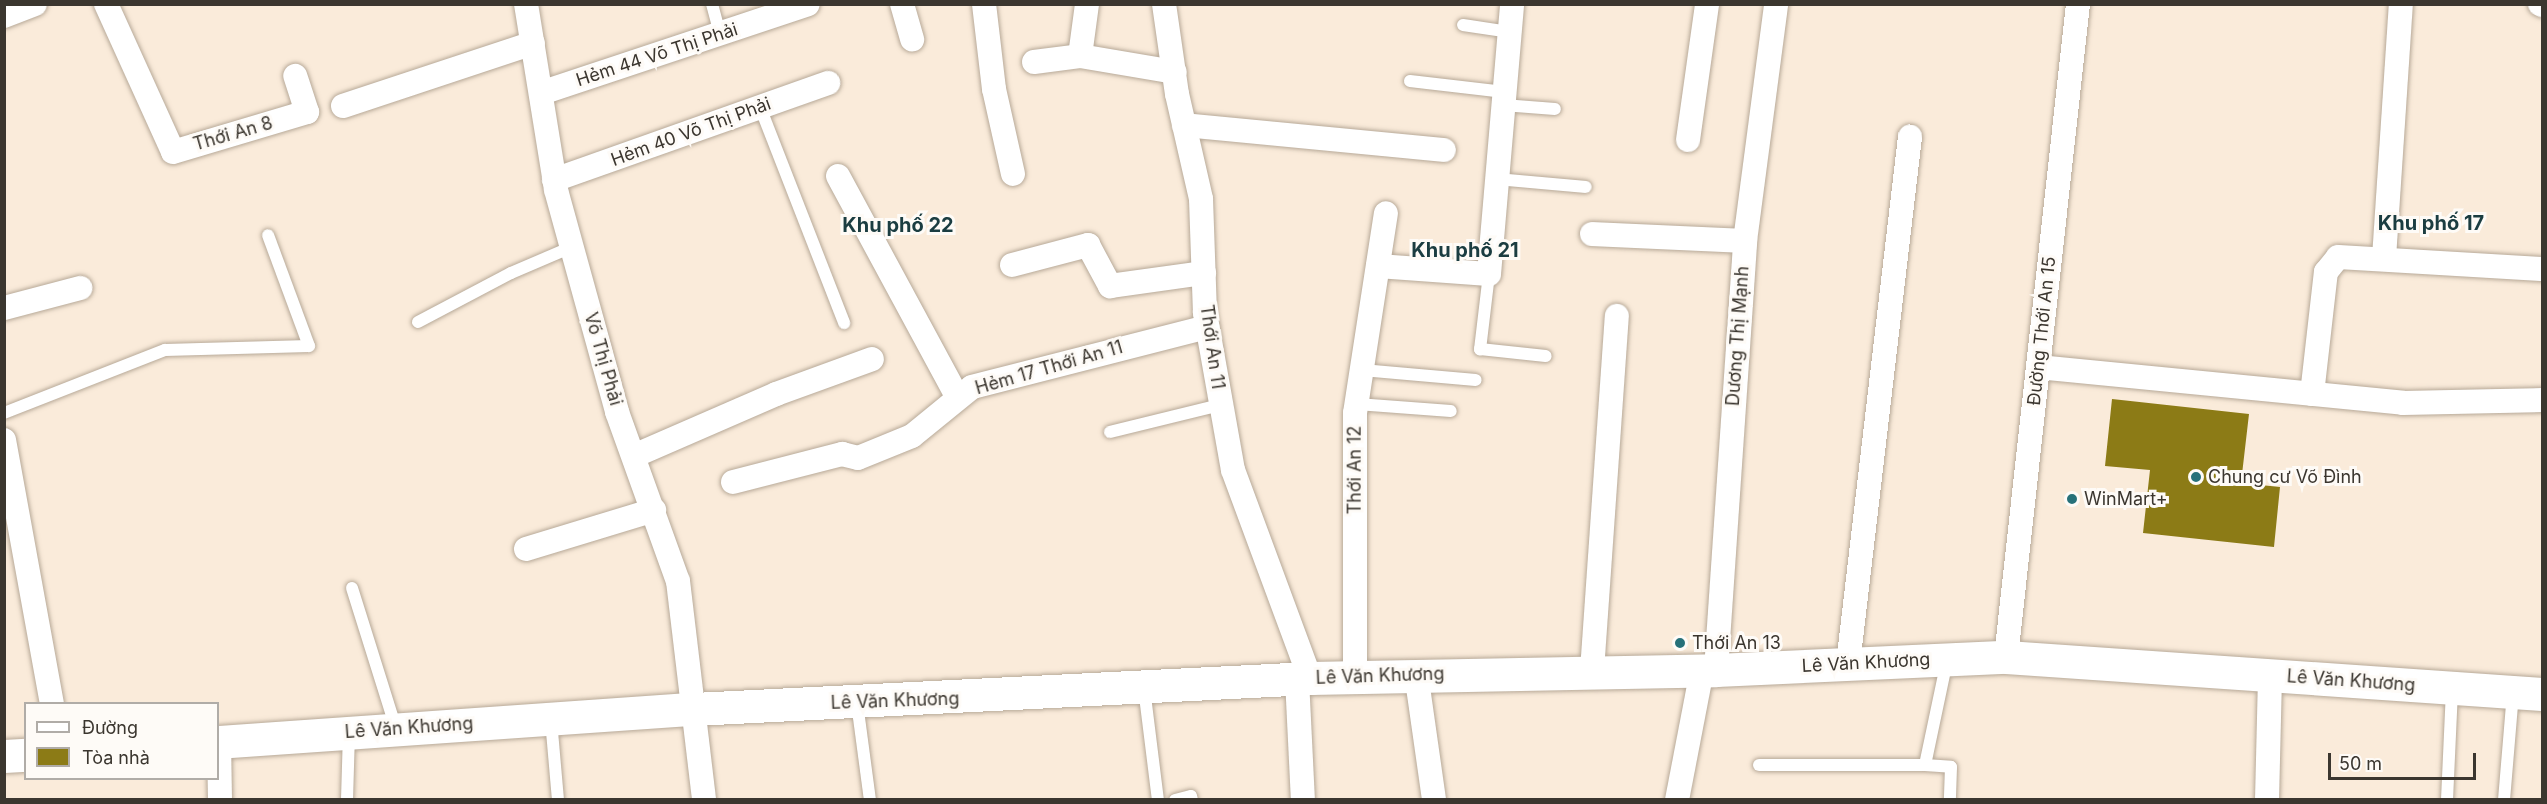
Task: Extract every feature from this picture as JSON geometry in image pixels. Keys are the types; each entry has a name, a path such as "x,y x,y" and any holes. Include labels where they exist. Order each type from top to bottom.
{"main road":[{"name":"Lê Văn Khương","path":"219,742 694,709 857,703 1304,678 1709,670 2006,657 2528,693"},
{"path":"4,756 24,755"}],"street":[{"path":"4,16 34,4"},
{"name":"Thới An 8","path":"106,4 173,152 308,112 295,76"},
{"name":"Võ Thị Phải","path":"526,4 554,180 617,412 636,455 678,581 704,800"},
{"name":"Hẻm 44 Võ Thị Phải","path":"541,93 808,4"},
{"path":"902,4 912,40"},
{"path":"984,4 994,89 1013,174"},
{"path":"1080,56 1088,4"},
{"name":"Thới An 11","path":"1164,4 1184,125 1201,199 1207,327 1233,470 1304,678 1303,800"},
{"path":"1378,266 1489,274 1512,4"},
{"path":"1688,140 1707,4"},
{"name":"Dương Thị Mạnh","path":"1677,800 1709,670 1745,241 1776,4"},
{"name":"Đường Thới An 15","path":"2006,657 2078,4"},
{"path":"2384,258 2401,4"},
{"path":"343,106 533,44"},
{"path":"1034,62 1080,56 1175,72"},
{"name":"Hẻm 40 Võ Thị Phải","path":"554,180 828,83"},
{"path":"1184,125 1444,150"},
{"path":"1848,664 1910,137"},
{"path":"838,176 958,398"},
{"name":"Thới An 12","path":"1355,677 1357,404 1386,213"},
{"path":"1592,234 1745,241"},
{"path":"1012,265 1084,244 1092,248 1110,286 1204,273"},
{"path":"2312,394 2327,269 2338,258 2384,258 2542,269"},
{"path":"4,308 80,288"},
{"path":"1592,671 1617,316"},
{"name":"Hẻm 17 Thới An 11","path":"733,482 835,456 858,458 912,436 972,387 1053,363 1207,327"},
{"path":"636,455 776,394 872,359"},
{"path":"2038,367 2403,403 2542,400"},
{"path":"4,440 52,702"},
{"path":"526,549 654,510"},
{"path":"1416,674 1434,800"},
{"path":"2267,800 2270,675"},
{"path":"219,771 220,800"}],"lane":[{"path":"712,4 720,34"},
{"path":"1463,25 1509,32"},
{"path":"1410,81 1555,109"},
{"path":"760,107 844,323"},
{"path":"1497,179 1586,187"},
{"path":"4,413 165,350 309,346 268,234"},
{"path":"418,322 511,273 572,247"},
{"path":"1489,274 1480,349 1546,356"},
{"path":"1362,370 1476,380"},
{"path":"1357,404 1451,411"},
{"path":"1110,432 1220,405"},
{"path":"352,588 397,729"},
{"path":"1925,765 1948,660"},
{"path":"1144,688 1158,800"},
{"path":"2447,800 2452,688"},
{"path":"2504,800 2528,693"},
{"path":"857,703 870,800"},
{"path":"550,718 558,800"},
{"path":"347,800 350,732"},
{"path":"1759,765 1951,767 1950,800"},
{"path":"1175,800 1191,796 1192,800"}],"building":[{"name":"Chung cư Võ Đình","path":"2112,399 2249,414 2241,483 2280,487 2274,547 2143,533 2150,470 2105,466"}],"place":[{"name":"Chung cư Võ Đình","path":"2196,477"},
{"name":"WinMart+","path":"2072,499"},
{"name":"Thới An 13","path":"1680,643"}],"district":[{"name":"Khu phố 17","path":"2431,223"},
{"name":"Khu phố 22","path":"898,225"},
{"name":"Khu phố 21","path":"1465,250"}]}
